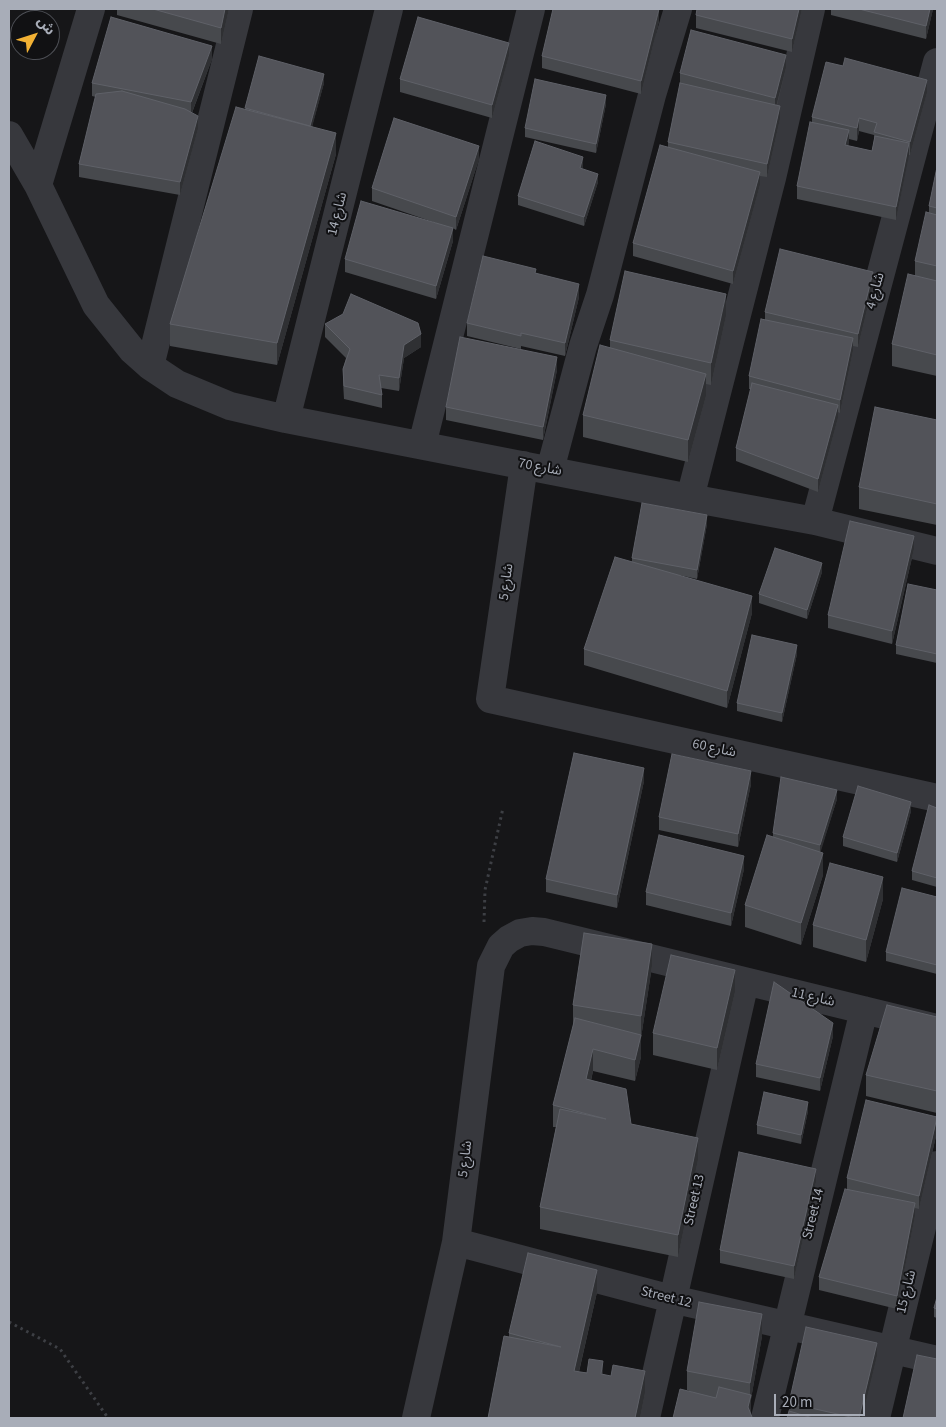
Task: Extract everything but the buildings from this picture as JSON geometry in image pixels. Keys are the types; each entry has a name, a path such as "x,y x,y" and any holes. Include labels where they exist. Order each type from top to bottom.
{"street":[{"path":"38,185 92,9"},
{"path":"150,366 238,9"},
{"name":"شارع 14","path":"286,419 388,9"},
{"path":"422,445 531,9"},
{"name":"شارع 5","path":"490,699 537,468 600,295 652,95 678,9"},
{"path":"690,498 772,178 811,9"},
{"name":"شارع 4","path":"815,521 937,62"},
{"name":"شارع 70","path":"9,135 38,185 96,305 132,350 150,366 178,384 230,406 286,419 815,521 937,551"},
{"name":"شارع 60","path":"490,699 937,798"},
{"name":"شارع 11","path":"495,956 501,946 520,934 532,931 544,932 937,1028"},
{"name":"شارع 5","path":"416,1418 456,1242 491,966 495,956"},
{"name":"Street 13","path":"646,1418 745,982"},
{"name":"Street 14","path":"765,1418 864,1010"},
{"name":"شارع 15","path":"876,1418 937,1165"},
{"name":"Street 12","path":"456,1242 672,1299 937,1360"}],"path":[{"path":"495,956 484,925 482,908 503,808"},
{"path":"9,1322 60,1349 108,1418"}]}
